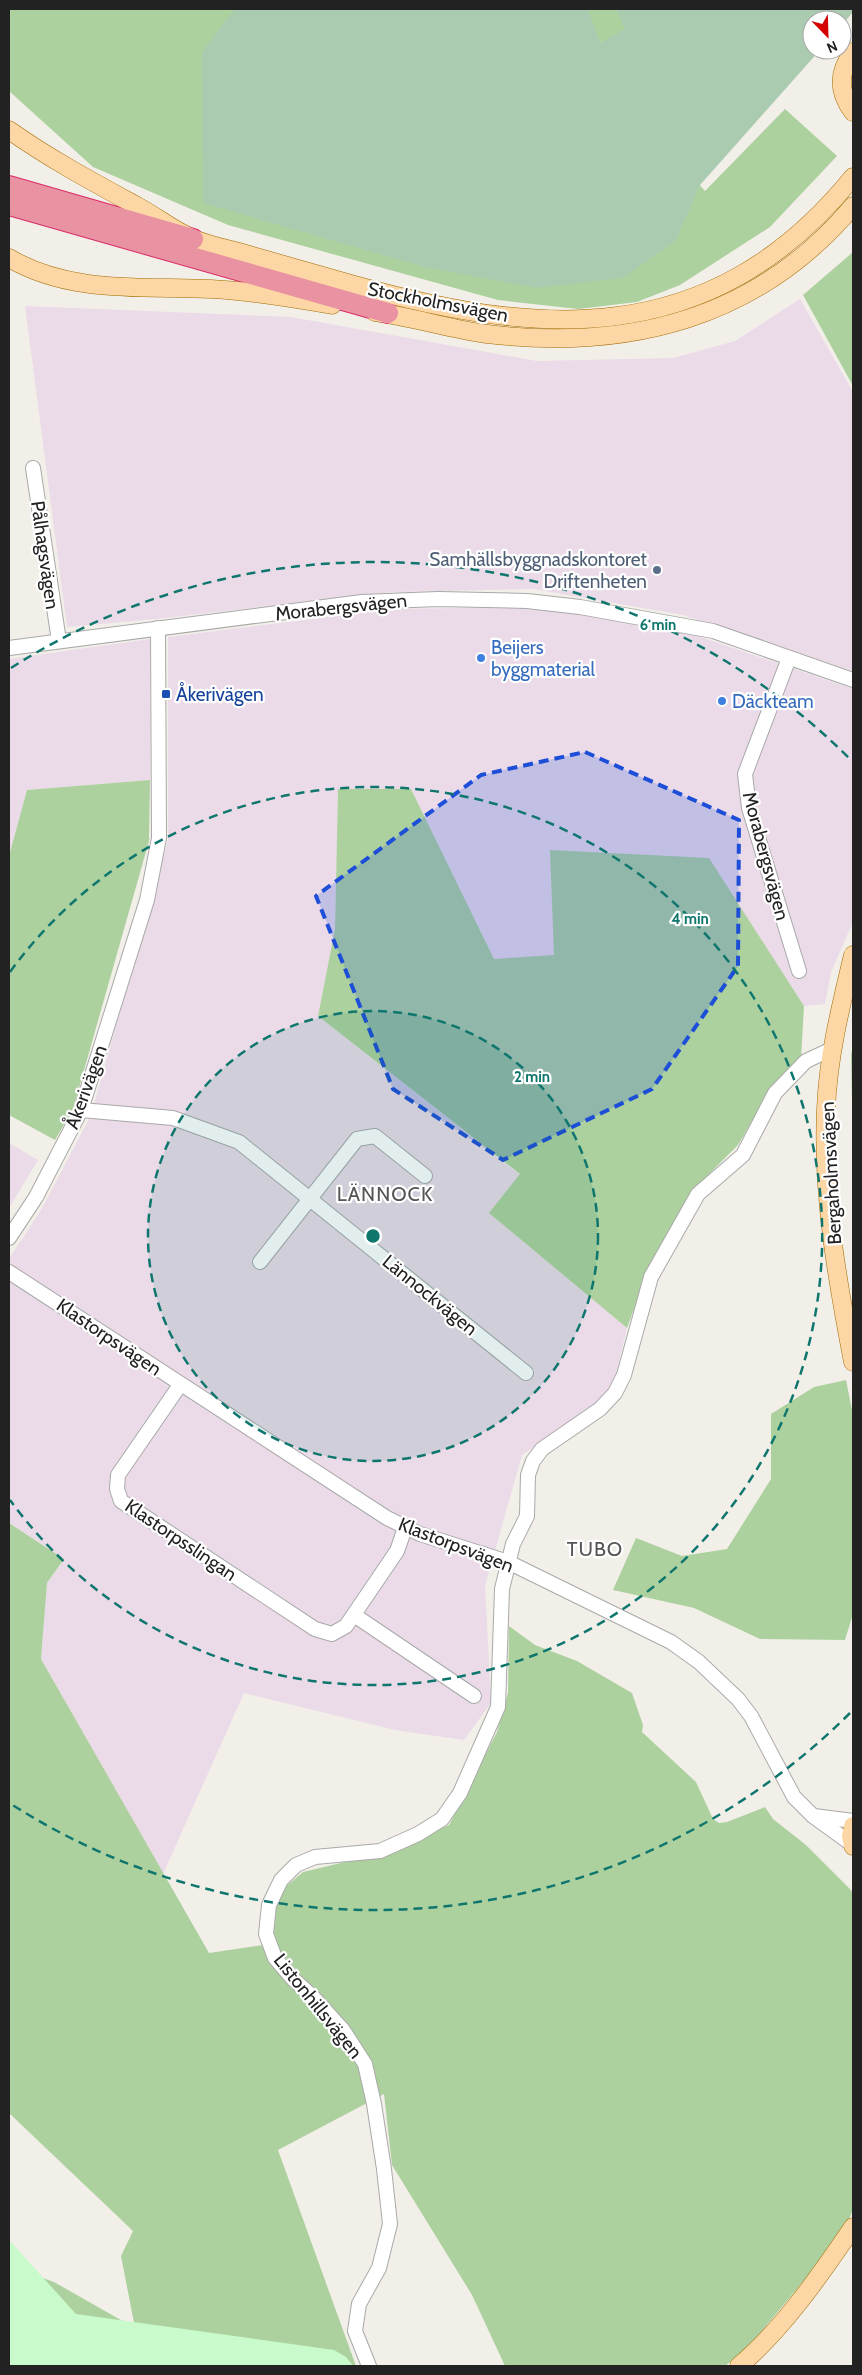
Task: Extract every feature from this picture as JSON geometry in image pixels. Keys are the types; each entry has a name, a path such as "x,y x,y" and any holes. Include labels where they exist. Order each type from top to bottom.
{"highway":[{"path":"9,186 193,239"},
{"path":"9,205 388,314"}],"main road":[{"path":"853,52 843,70 841,80 844,96 853,112"},
{"name":"Stockholmsvägen","path":"9,130 67,168 193,239 350,284 437,306 514,317 588,320 653,309 683,301 721,286 787,243 824,209 853,177"},
{"name":"Stockholmsvägen","path":"9,258 46,276 79,284 245,292 388,314 485,334 556,339 613,336 664,326 712,310 760,286 809,251 853,206"},
{"name":"Bergaholmsvägen","path":"853,955 832,1049 826,1108 829,1208 841,1299 853,1362"},
{"path":"853,1826 851,1836 853,1845"},
{"path":"739,2366 754,2353 804,2294 853,2226"}],"street":[{"name":"Pålhagsvägen","path":"33,468 58,641"},
{"name":"Morabergsvägen","path":"9,648 383,600 454,598 527,601 580,607 691,626 713,631 853,680"},
{"name":"Åkerivägen","path":"9,1238 36,1197 81,1110 147,900 159,838 158,628"},
{"name":"Morabergsvägen","path":"789,658 745,774 749,808 799,971"},
{"name":"Listonhillsvägen","path":"369,2366 355,2331 357,2313 359,2304 379,2268 390,2224 374,2104 365,2064 343,2030 275,1958 266,1934 269,1904 281,1880 296,1865 315,1857 380,1851 418,1834 442,1819 460,1793 498,1707 502,1589 513,1544 527,1516 528,1475 533,1461 542,1449 589,1418 615,1393 624,1375 651,1277 698,1194 744,1155 775,1093 806,1062 832,1049"},
{"name":"Lännockvägen","path":"81,1110 173,1118 239,1142 526,1373"},
{"path":"260,1262 357,1139 375,1136 425,1176"},
{"name":"Klastorpsvägen","path":"9,1272 180,1385 405,1528 508,1562 670,1642 699,1662 724,1684 746,1711 794,1797 813,1816 853,1845"},
{"name":"Klastorpsslingan","path":"180,1385 118,1475 117,1489 121,1501 315,1629 332,1634 346,1626 397,1551 405,1528"},
{"path":"354,1615 474,1696"},
{"path":"813,1816 853,1821"}],"highlighted area":[{"path":"585,752 739,820 738,966 652,1089 503,1160 393,1089 316,896 481,775"}],"shaded area":[{"path":"800,299 853,392 853,671 683,615 533,589 393,592 156,619 67,627 25,306 291,317 537,361 673,358 735,341"},
{"path":"535,607 686,632 853,689 853,922 831,972 825,1004 804,1006 708,858 554,956 494,959 411,789 338,789 335,929 318,1016 520,1175 489,1213 627,1328 614,1382 589,1410 522,1455 485,1586 491,1703 464,1740 395,1730 244,1693 163,1874 41,1659 47,1583 64,1559 9,1523 9,1259 41,1210 91,1115 168,840 168,637 391,609"},
{"path":"150,639 150,780 27,790 9,856 9,659"},
{"path":"9,1143 38,1160 9,1208"}],"green space":[{"path":"9,9 616,9 626,29 600,43 642,120 705,191 785,109 837,156 770,227 680,285 637,302 578,309 498,300 228,225 93,167 9,91"},
{"path":"235,9 588,9 600,43 625,29 616,9 853,9 852,13 852,10 802,10 802,60 811,60 700,185 676,240 623,278 536,288 425,267 203,203 202,52"},
{"path":"853,252 853,386 803,295"},
{"path":"150,780 149,841 73,1109 55,1140 9,1115 9,856 27,790"},
{"path":"338,789 411,789 494,959 554,955 550,850 709,858 804,1006 801,1058 768,1094 738,1145 690,1193 645,1279 627,1328 489,1213 520,1174 318,1016 335,929"},
{"path":"853,1046 853,1149 851,1055"},
{"path":"846,1380 853,1415 853,1614 845,1640 760,1639 694,1608 613,1590 636,1538 682,1556 727,1549 771,1479 771,1414 814,1387"},
{"path":"9,1523 64,1559 47,1583 41,1659 209,1953 263,1945 274,1930 277,1894 303,1872 387,1852 449,1825 497,1732 508,1693 509,1626 535,1645 577,1661 632,1693 643,1725 642,1732 696,1782 713,1819 719,1823 727,1822 765,1807 773,1819 806,1845 850,1889 853,1893 853,2210 842,2235 746,2350 725,2366 505,2366 472,2295 392,2165 384,2094 278,2150 356,2366 9,2366 9,2266 54,2282 135,2328 121,2256 133,2231 9,2113"},
{"path":"9,2240 76,2314 334,2350 346,2357 353,2366 9,2366"}],"place":[{"name":"Samhällsbyggnadskontoret Driftenheten","path":"657,570"},
{"name":"Beijers byggmaterial","path":"481,658"},
{"name":"Åkerivägen","path":"166,694"},
{"name":"Däckteam","path":"722,701"}],"district":[{"name":"LÄNNOCK","path":"385,1194"},
{"name":"TUBO","path":"595,1549"}]}
